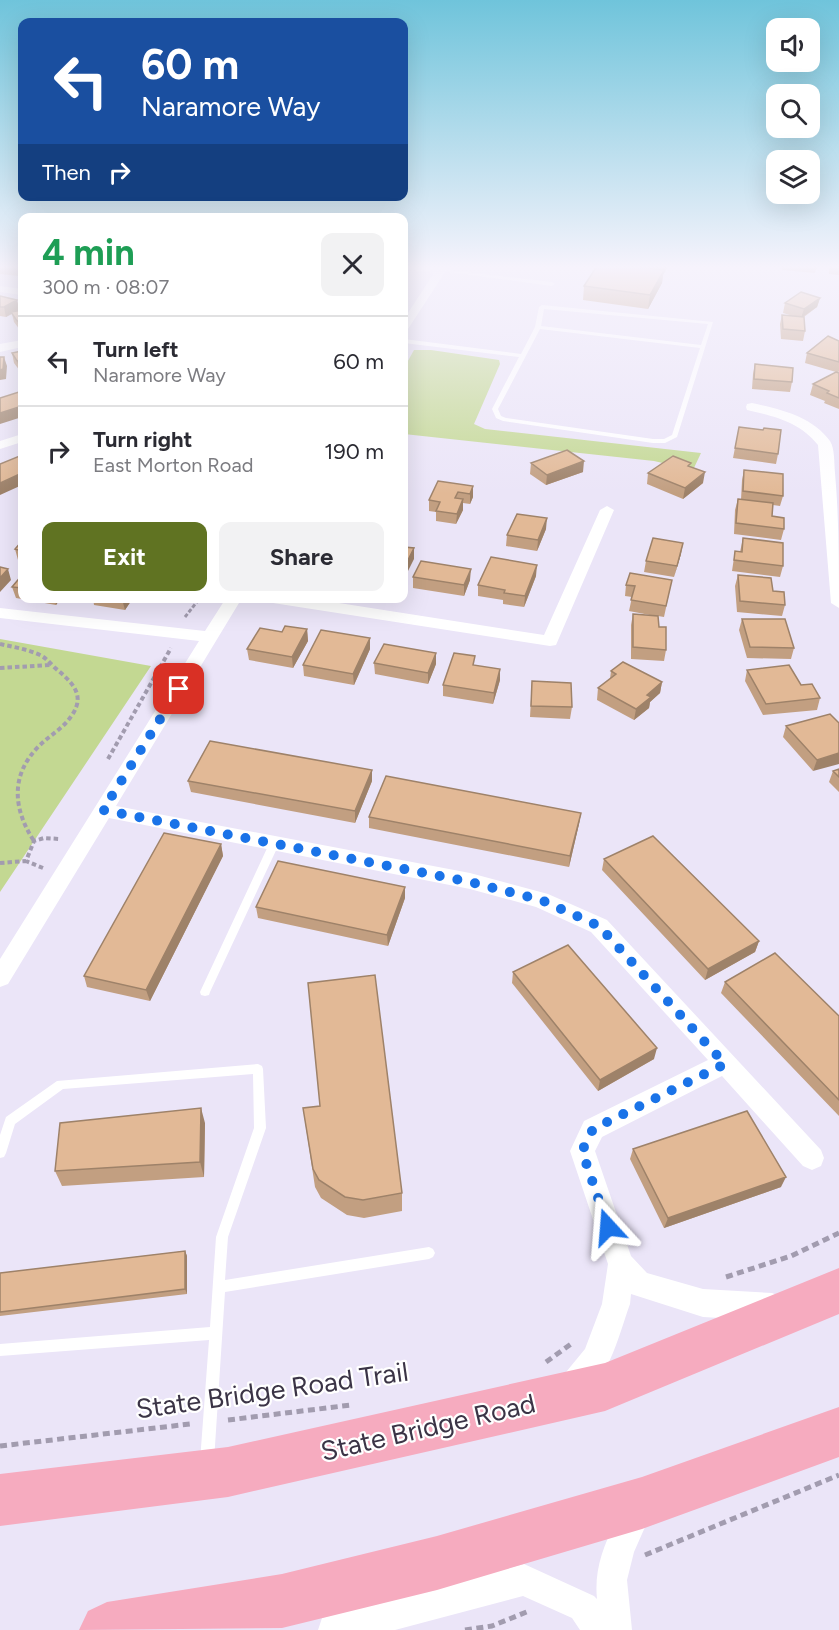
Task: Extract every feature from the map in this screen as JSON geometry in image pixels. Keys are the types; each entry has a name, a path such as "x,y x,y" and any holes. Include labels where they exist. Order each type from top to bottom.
{"highway":[{"name":"State Bridge Road","path":"0,1500 228,1472 550,1380 605,1387 839,1291"},
{"path":"107,1630 282,1601 437,1563 642,1503 839,1432"}],"street":[{"path":"0,348 18,345"},
{"path":"752,407 781,414 804,424 817,432 825,444 839,603"},
{"path":"0,445 18,439"},
{"path":"305,603 550,641 607,510"},
{"path":"0,978 231,603"},
{"path":"0,613 68,623 210,637"},
{"path":"103,810 500,889 541,900 599,926 812,1158"},
{"path":"725,1064 593,1129 582,1151 621,1264 639,1284 703,1303 796,1309"},
{"path":"550,1380 596,1358 616,1304 621,1264"},
{"path":"616,1630 611,1580 619,1549 642,1503"},
{"path":"334,1630 524,1580 583,1606 599,1630"}],"lane":[{"path":"408,342 524,356"},
{"path":"531,342 495,409 498,417 557,428 665,441 675,436 705,342"},
{"path":"656,342 703,348"},
{"path":"205,992 274,844"},
{"path":"0,1153 2,1139 10,1121 61,1084 258,1069 260,1128 222,1237 206,1474"},
{"path":"218,1287 429,1253"},
{"path":"0,1350 215,1333"}],"path":[{"path":"107,761 179,634 186,616 196,603"},
{"path":"0,644 46,658 74,681 78,694 78,705 68,722 38,747 26,763 17,783 15,806 22,825 34,841"},
{"path":"0,668 52,665"},
{"path":"34,841 44,838 60,838 55,848"},
{"path":"26,861 34,841"},
{"path":"37,877 49,858"},
{"path":"0,863 26,861 43,868"},
{"path":"669,1293 791,1256 839,1233"},
{"path":"550,1380 547,1362 578,1339 590,1320 612,1313"},
{"name":"State Bridge Road Trail","path":"0,1446 361,1404"},
{"path":"611,1580 646,1555 839,1475"},
{"path":"465,1630 492,1626 564,1598"}],"green space":[{"path":"414,350 431,350 499,360 500,364 474,424 485,429 701,453 693,470 654,461 408,434 408,361"},
{"path":"0,639 151,666 0,892"}],"building":[{"path":"821,342 839,342 839,362 807,353"},
{"path":"18,352 18,361 17,361 12,353"},
{"path":"0,357 4,357 3,369 0,370"},
{"path":"755,364 793,368 792,382 754,379"},
{"path":"836,372 839,373 839,398 813,384"},
{"path":"18,392 18,407 0,413 0,398"},
{"path":"739,427 781,430 778,454 735,448"},
{"path":"567,450 584,461 547,475 531,463"},
{"path":"673,456 691,463 688,466 705,472 685,488 648,473"},
{"path":"18,457 18,475 0,483 0,464"},
{"path":"744,470 783,474 783,496 743,491"},
{"path":"438,481 473,486 470,494 458,492 455,498 463,499 457,514 436,511 440,502 429,500"},
{"path":"738,499 773,503 772,516 784,518 784,529 736,523"},
{"path":"517,514 547,518 538,540 507,535"},
{"path":"653,538 683,543 677,566 646,561"},
{"path":"743,538 783,543 783,566 734,560 735,551 742,552"},
{"path":"408,547 414,548 408,560"},
{"path":"491,557 537,565 525,596 504,593 505,590 478,585"},
{"path":"421,561 471,569 464,585 413,577"},
{"path":"0,567 8,569 0,578"},
{"path":"630,573 672,580 666,606 631,600 635,586 626,585"},
{"path":"738,575 771,578 773,591 784,592 785,605 740,601"},
{"path":"18,580 18,588 12,587"},
{"path":"633,614 658,616 659,627 666,627 666,650 633,647"},
{"path":"742,619 785,619 794,648 750,647"},
{"path":"285,626 307,629 292,657 247,649 260,628 282,632"},
{"path":"321,630 370,638 353,674 303,665"},
{"path":"384,644 436,653 428,673 374,663"},
{"path":"454,653 475,656 473,665 500,669 494,693 443,685"},
{"path":"623,662 662,682 647,695 651,697 636,709 598,688 616,674 611,671"},
{"path":"789,665 801,685 812,684 820,698 766,704 747,670"},
{"path":"532,681 571,683 572,707 531,706"},
{"path":"830,714 839,723 839,753 817,760 786,726"},
{"path":"210,741 372,770 355,811 188,781"},
{"path":"839,769 839,777 833,771"},
{"path":"386,776 581,813 570,856 369,817"},
{"path":"164,833 221,844 146,990 84,976"},
{"path":"653,836 759,941 708,969 604,859"},
{"path":"278,861 405,887 387,935 256,907"},
{"path":"568,945 657,1048 600,1080 513,972"},
{"path":"775,953 839,1016 839,1100 725,982"},
{"path":"375,975 402,1193 363,1200 345,1197 319,1180 313,1169 303,1108 320,1106 308,983"},
{"path":"201,1108 200,1162 55,1171 60,1123"},
{"path":"747,1111 786,1177 668,1218 633,1149"},
{"path":"185,1251 185,1289 0,1312 0,1273"}],"route":[{"path":"179,689 103,810 470,882 541,900 599,926 725,1064 593,1129 582,1151 608,1227"}]}
